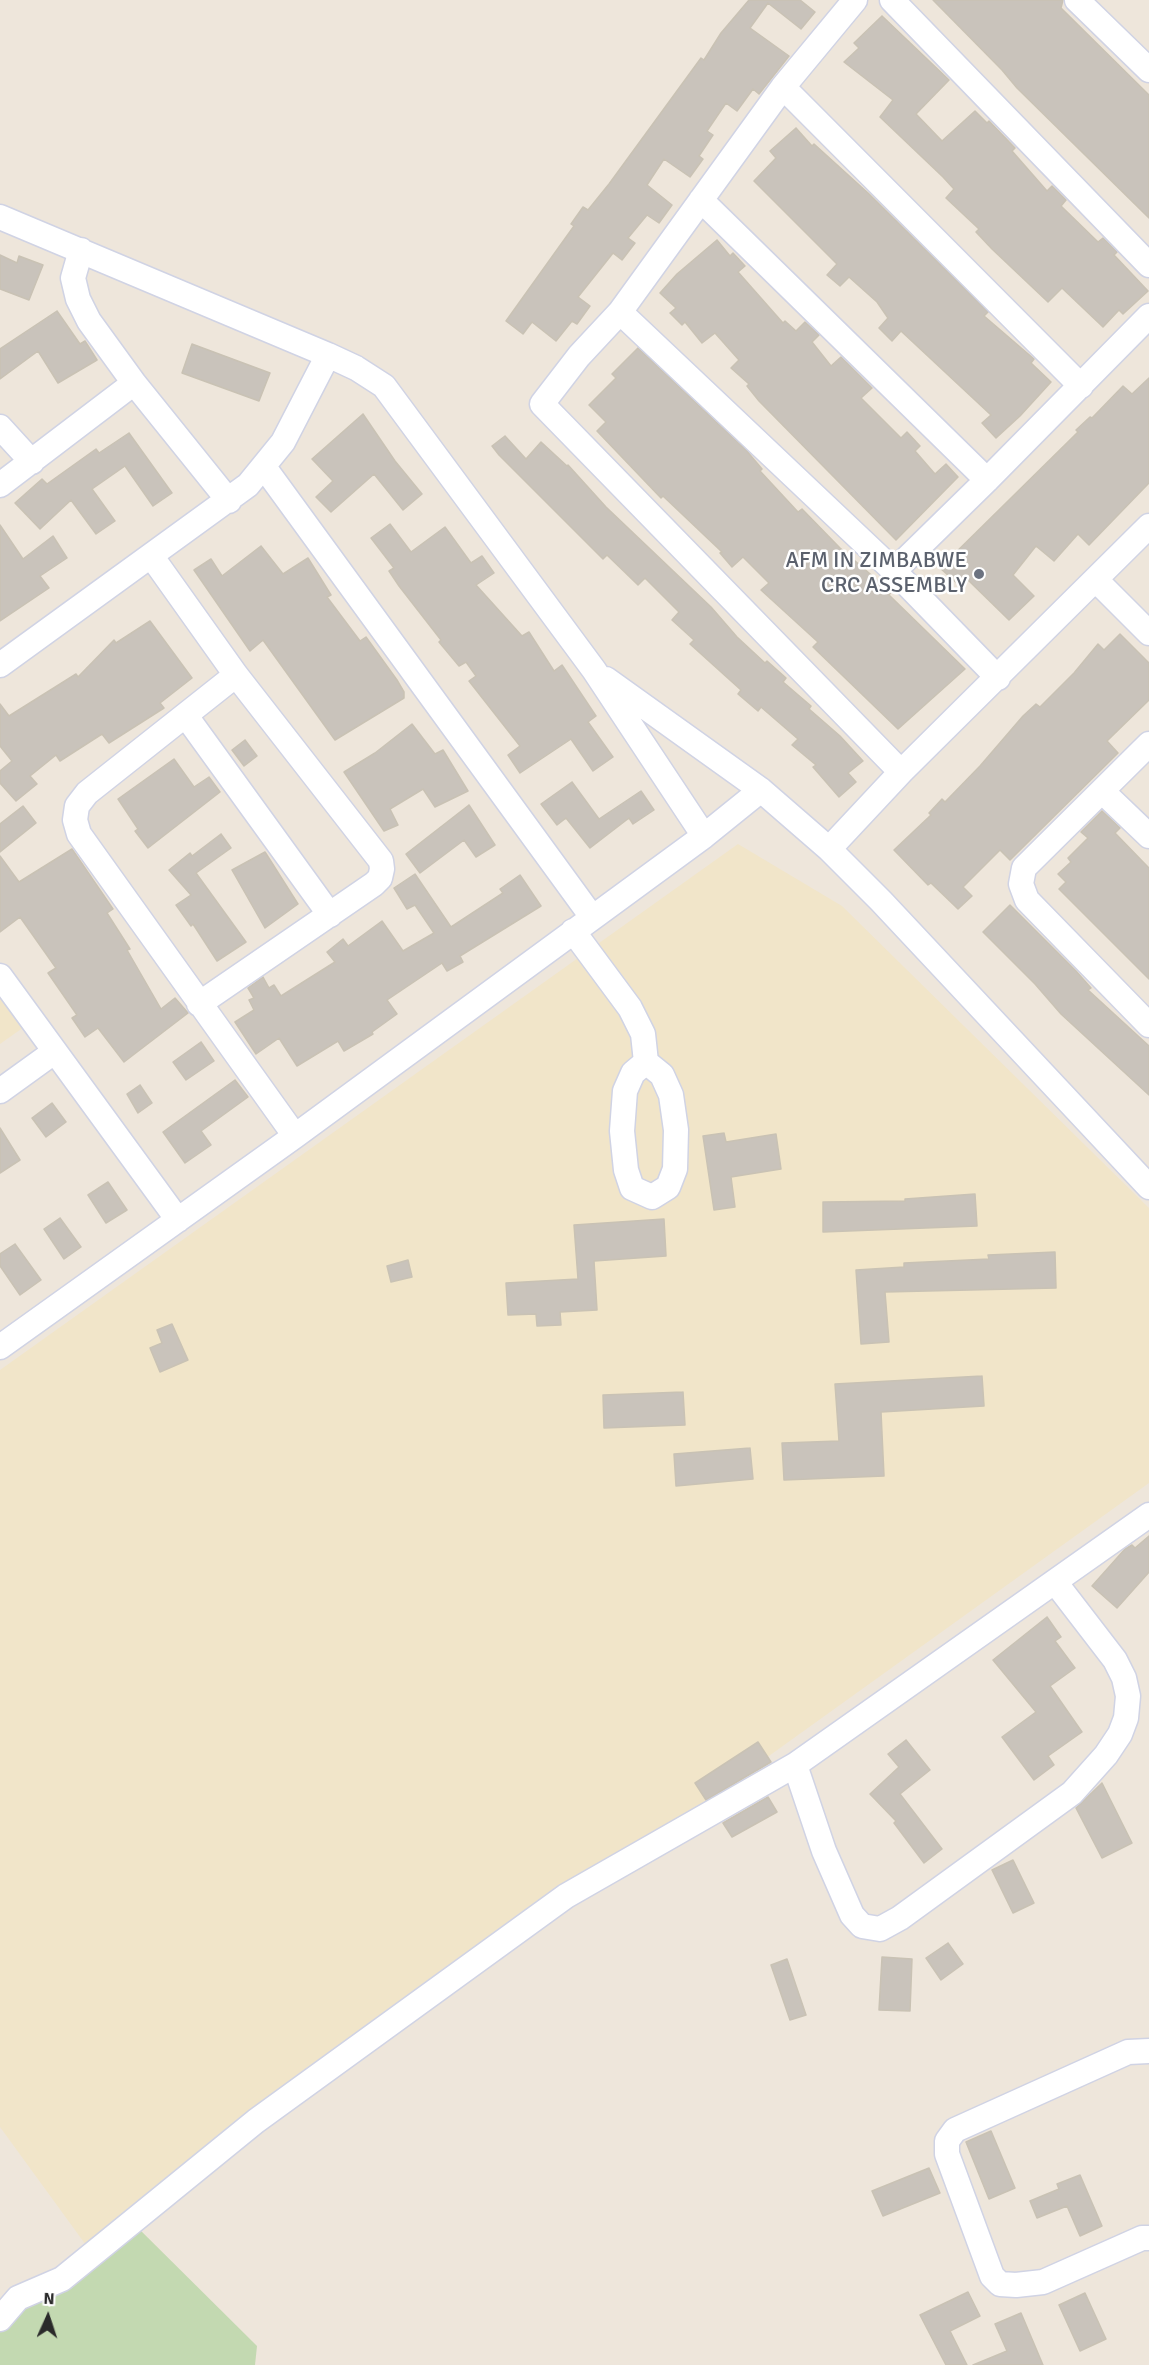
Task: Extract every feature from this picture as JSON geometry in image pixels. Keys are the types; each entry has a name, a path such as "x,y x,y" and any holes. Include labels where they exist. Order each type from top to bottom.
{"street":[{"path":"855,0 783,87 620,312 579,356 542,404 901,772"},
{"path":"892,0 1149,265"},
{"path":"1077,0 1149,70"},
{"path":"783,87 1081,386"},
{"path":"701,200 987,480"},
{"path":"0,217 328,355 356,368 384,386 594,670 705,836"},
{"path":"81,250 73,278 78,299 88,321 134,383 229,501"},
{"path":"620,312 894,571 998,678"},
{"path":"894,571 1149,316"},
{"path":"0,665 248,485 283,442 328,355"},
{"path":"0,484 134,383"},
{"path":"0,427 32,462"},
{"path":"264,467 583,924 630,1008 643,1034 646,1062 662,1075 671,1095 676,1130 675,1168 668,1187 652,1197 632,1188 626,1170 622,1131 625,1091 633,1073 646,1062"},
{"path":"829,849 901,772 1149,526"},
{"path":"152,556 236,675 381,861 380,878 330,915 199,1004"},
{"path":"1096,580 1149,633"},
{"path":"594,670 761,790 829,849 881,901 1149,1187"},
{"path":"236,675 87,793 77,806 75,820 79,834 295,1136"},
{"path":"186,716 330,915"},
{"path":"1149,744 1024,868 1021,884 1028,900 1149,1024"},
{"path":"0,1347 295,1136 705,836 761,790"},
{"path":"1103,792 1149,836"},
{"path":"0,976 178,1220"},
{"path":"0,1091 54,1052"},
{"path":"0,2319 18,2298 62,2279 256,2121 567,1896 795,1765 1149,1515"},
{"path":"795,1765 824,1851 852,1915 862,1926 880,1929 900,1918 1072,1793 1106,1755 1120,1734 1126,1718 1128,1696 1124,1678 1115,1660 1055,1582"},
{"path":"1149,2051 1128,2052 955,2130 947,2141 947,2147 992,2276 1000,2284 1043,2282 1142,2238 1149,2238"}],"shaded area":[{"path":"738,844 842,906 1149,1208 1149,1483 127,2217 91,2252 0,2127 0,1370"},
{"path":"0,996 24,1027 0,1044"}],"green space":[{"path":"127,2217 257,2346 255,2365 0,2365 0,2326"}],"building":[{"path":"749,0 800,0 815,12 801,29 768,3 750,28 789,56 759,94 753,89 737,111 726,103 707,131 713,135 699,156 703,159 690,177 664,159 647,185 672,205 659,223 647,215 628,238 635,243 622,260 613,253 578,297 590,306 577,324 572,321 556,341 532,322 523,334 506,321 574,226 571,224 583,207 588,210 609,184 701,58 704,60 721,33"},
{"path":"933,0 1063,0 1061,8 1149,95 1149,218 1017,88"},
{"path":"882,16 949,80 916,114 942,141 975,111 987,123 989,121 1015,148 1012,151 1047,191 1052,186 1066,200 1061,206 1098,242 1103,238 1117,252 1114,255 1148,291 1123,314 1119,310 1103,327 1062,288 1048,302 992,249 976,232 979,229 946,198 954,189 880,117 893,100 844,62 859,48 854,43"},
{"path":"796,128 812,146 814,144 868,193 988,312 984,316 1034,359 1031,363 1051,382 996,438 982,423 991,415 901,331 892,341 879,328 888,318 877,302 849,277 840,286 827,275 837,264 754,181 776,158 770,151"},
{"path":"717,240 730,256 733,253 745,266 738,272 783,323 785,321 796,331 805,322 819,335 812,342 831,366 841,357 872,388 861,398 901,438 907,432 920,446 915,451 935,474 946,464 958,477 896,540 759,401 747,386 749,384 731,368 739,360 715,333 702,343 685,322 682,325 670,313 676,308 660,293 677,274"},
{"path":"0,255 17,263 19,256 43,265 29,300 0,289"},
{"path":"57,311 80,344 85,341 97,360 58,383 38,351 0,379 0,349"},
{"path":"192,344 270,373 259,401 182,373"},
{"path":"638,348 746,450 762,469 760,471 798,512 802,509 840,548 891,592 889,595 965,669 898,729 813,647 818,642 761,590 769,583 743,557 732,567 720,553 722,552 663,496 661,498 597,431 606,422 589,405 616,378 612,374"},
{"path":"1149,378 1149,483 1089,545 1078,534 1054,561 1036,546 1013,575 1034,596 1009,620 967,579 960,586 940,568 1078,432 1076,430 1090,417 1092,418 1123,386 1132,394"},
{"path":"363,414 395,461 422,494 403,510 374,474 331,512 316,497 333,481 312,459"},
{"path":"129,433 172,493 153,506 125,466 92,489 115,521 96,534 71,500 40,529 15,503 42,479 47,484 96,449 99,453"},
{"path":"505,436 526,459 541,442 568,465 606,507 711,607 737,637 765,663 767,661 786,678 783,682 811,706 809,709 840,736 863,761 848,773 856,782 839,797 813,767 816,765 792,745 798,739 761,707 758,711 738,694 741,690 690,644 694,640 672,620 679,612 645,578 638,585 607,555 603,559 499,455 492,446"},
{"path":"390,524 411,552 445,527 471,563 482,556 494,573 476,585 522,636 529,632 554,671 562,665 596,716 588,722 613,757 593,771 571,739 520,773 508,755 520,746 469,681 476,676 466,662 459,666 439,642 441,640 389,571 394,568 371,538"},
{"path":"0,525 23,559 53,536 67,558 40,576 49,588 0,621"},
{"path":"261,546 283,574 308,558 331,595 327,597 360,641 366,637 397,680 404,692 404,698 335,740 263,640 250,651 194,570 211,559 222,576"},
{"path":"150,621 192,678 160,703 164,708 109,743 102,734 60,761 56,755 30,776 37,784 16,801 0,783 0,771 12,761 0,746 0,704 9,716 76,674 78,677 114,640 116,643"},
{"path":"1120,634 1149,663 1149,700 1107,741 1118,753 1010,860 1000,850 963,887 972,896 958,909 931,883 928,885 894,850 931,815 929,813 942,799 945,802 980,766 1023,716 1036,704 1040,707 1074,673 1098,644 1104,650"},
{"path":"412,724 435,754 443,750 468,791 435,807 423,789 390,809 398,825 384,831 344,772 375,753"},
{"path":"245,740 257,756 244,766 232,750"},
{"path":"174,759 194,787 209,777 220,792 148,848 135,831 138,829 118,799"},
{"path":"572,782 599,819 641,791 654,810 633,824 629,818 590,848 566,818 557,825 541,804"},
{"path":"469,805 495,845 476,857 464,840 420,873 406,854"},
{"path":"23,806 36,823 0,852 0,824"},
{"path":"1102,811 1120,828 1115,833 1149,868 1149,979 1059,889 1066,882 1058,874 1071,862 1068,858 1088,838 1081,832"},
{"path":"221,834 231,848 196,873 246,942 217,961 193,924 191,926 176,905 191,895 169,870 190,853 192,856"},
{"path":"72,849 113,909 107,913 130,949 127,950 161,1009 175,998 188,1013 124,1062 98,1028 85,1037 72,1018 77,1015 48,973 56,968 20,917 0,932 0,856 19,882"},
{"path":"265,852 298,904 265,928 232,870"},
{"path":"415,874 451,927 503,893 500,889 520,875 541,906 460,956 463,962 447,971 442,963 387,1000 397,1014 372,1032 373,1034 344,1051 338,1041 297,1066 279,1038 256,1054 235,1022 254,1010 249,1000 254,998 248,988 263,977 269,988 274,985 281,996 335,962 327,952 343,939 348,946 382,921 403,951 434,933 415,905 407,909 394,888"},
{"path":"1010,905 1076,971 1091,988 1088,990 1149,1046 1149,1095 1061,1014 1035,984 983,932"},
{"path":"201,1042 214,1061 186,1080 173,1062"},
{"path":"235,1080 248,1097 201,1131 211,1145 185,1163 163,1132"},
{"path":"140,1085 152,1103 138,1113 127,1094"},
{"path":"52,1103 66,1122 46,1137 32,1118"},
{"path":"0,1128 20,1160 0,1173"},
{"path":"724,1133 726,1142 776,1134 781,1169 731,1177 735,1207 714,1210 703,1136"},
{"path":"108,1182 127,1210 106,1223 88,1195"},
{"path":"975,1194 977,1226 823,1232 823,1202 905,1201 905,1199"},
{"path":"60,1218 81,1247 64,1259 44,1229"},
{"path":"664,1219 666,1256 594,1261 597,1310 560,1312 561,1325 537,1326 536,1314 508,1315 506,1283 578,1279 574,1225"},
{"path":"15,1244 41,1280 20,1295 0,1266 0,1254"},
{"path":"1055,1252 1056,1288 885,1292 889,1342 861,1344 856,1270 904,1267 904,1263 989,1259 988,1255"},
{"path":"408,1260 412,1277 391,1282 387,1266"},
{"path":"172,1324 188,1360 160,1372 150,1348 162,1343 157,1330"},
{"path":"982,1376 984,1406 881,1412 884,1476 784,1480 782,1443 839,1441 835,1384"},
{"path":"683,1392 685,1425 604,1428 603,1395"},
{"path":"750,1448 753,1479 676,1486 674,1454"},
{"path":"1149,1536 1149,1572 1117,1608 1092,1586 1125,1549 1132,1545 1135,1548"},
{"path":"1047,1617 1061,1637 1055,1641 1075,1668 1050,1686 1082,1732 1048,1756 1054,1765 1034,1780 1002,1737 1036,1712 993,1660"},
{"path":"906,1740 930,1770 900,1794 942,1849 924,1863 894,1823 896,1821 870,1794 899,1767 888,1754"},
{"path":"758,1742 771,1762 706,1800 695,1783"},
{"path":"1102,1783 1132,1843 1102,1858 1076,1808"},
{"path":"768,1797 777,1812 732,1837 723,1823"},
{"path":"1013,1860 1034,1903 1013,1913 992,1870"},
{"path":"948,1943 963,1964 941,1980 926,1958"},
{"path":"882,1957 912,1959 910,2011 879,2010"},
{"path":"787,1959 806,2015 790,2020 771,1965"},
{"path":"991,2131 1015,2188 989,2199 966,2142"},
{"path":"929,2168 940,2193 883,2216 872,2191"},
{"path":"1080,2175 1102,2226 1080,2236 1067,2206 1037,2218 1030,2201 1059,2189 1057,2184"},
{"path":"968,2292 980,2316 950,2331 967,2365 946,2365 920,2315"},
{"path":"1085,2293 1106,2339 1080,2351 1059,2305"},
{"path":"1021,2313 1043,2365 973,2365 1007,2351 995,2324"}],"place":[{"name":"AFM IN ZIMBABWE CRC ASSEMBLY","path":"979,574"}]}
